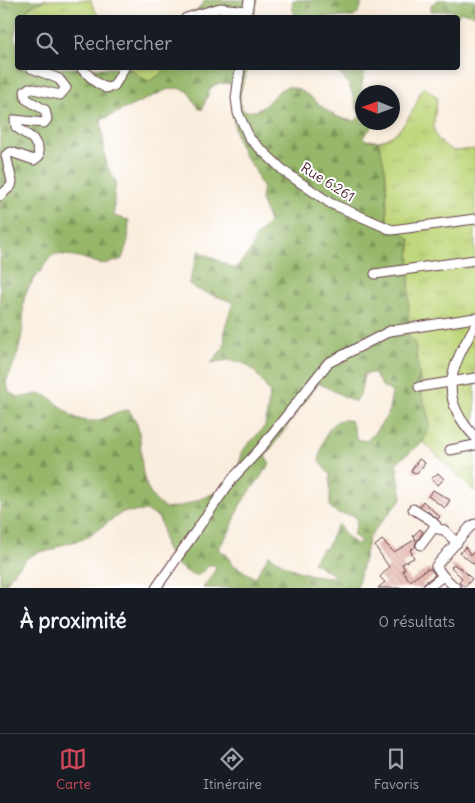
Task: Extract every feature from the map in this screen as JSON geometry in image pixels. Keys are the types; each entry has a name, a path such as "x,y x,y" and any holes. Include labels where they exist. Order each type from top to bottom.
{"street":[{"path":"196,15 220,8 246,14 249,0"},
{"path":"0,196 11,186 12,182 6,157 8,153 11,152 30,160 38,156 36,144 16,127 15,120 44,123 48,119 45,110 26,99 25,91 28,88 60,95 66,88 59,79 36,70"},
{"path":"82,70 106,88 114,86 123,70"},
{"name":"Rue 6.261","path":"240,70 236,98 238,113 250,139 285,172 330,203 392,230 475,219"},
{"path":"375,274 475,260"},
{"path":"156,588 233,478 260,449 328,363 390,331 475,318"},
{"path":"475,326 456,362 450,383 452,403 459,417 475,437"},
{"path":"419,387 475,378"},
{"path":"450,450 475,445"},
{"path":"413,509 436,525 438,530 444,530 457,543"},
{"path":"456,588 442,576 436,566 470,527 475,524"},
{"path":"422,545 436,525"},
{"path":"428,588 442,576"}],"green space":[{"path":"0,0 45,0 31,6 21,15 15,15 15,70 131,70 149,81 160,75 164,70 246,70 240,96 241,106 244,111 257,110 263,107 282,89 290,87 306,94 335,116 355,121 355,130 369,130 363,137 366,140 378,141 383,160 386,180 387,220 410,239 408,335 415,344 422,396 430,423 423,442 396,463 402,498 369,537 357,588 203,588 216,569 214,564 208,566 199,575 184,570 171,558 166,548 158,517 147,511 123,512 84,539 58,546 54,550 38,552 27,558 10,577 4,588 0,588","holes":["219,83 233,84 233,110 239,145 263,186 261,199 269,222 254,239 251,251 235,269 199,251 189,283 198,290 233,302 225,328 224,347 211,363 223,361 240,362 253,370 270,393 265,426 243,450 234,482 230,487 185,505 166,509 154,499 147,486 143,473 139,432 135,420 128,410 99,420 82,420 76,418 46,396 35,394 19,397 14,395 9,392 6,382 20,346 25,295 50,258 55,254 70,255 104,263 122,259 128,240 129,220 114,216 116,182 106,164 101,120 166,90 177,88 188,91 198,108 202,110 211,87","374,373 382,386 392,392 388,415 371,437 365,441 357,439 351,421 343,420 332,426 324,439 319,461 330,475 330,507 337,513 355,516 357,522 353,535 361,541 357,545 348,538 338,524 326,549 322,549 313,562 334,575 332,577 299,571 284,565 269,555 255,578 232,564 226,554 218,549 231,529 240,505 270,464 265,457 318,383 355,402 360,395 364,374"]},
{"path":"45,0 91,0 98,15 23,15 31,6"},
{"path":"205,0 257,0 254,15 187,15 198,10"},
{"path":"293,0 361,0 359,12 356,15 295,15 292,8"},
{"path":"438,0 475,0 475,15 461,12 459,15 453,15 453,11 431,11 431,5"},
{"path":"133,70 164,70 160,75 149,81 142,79"},
{"path":"338,70 365,70 362,85 355,85 355,102 349,85"},
{"path":"424,87 437,97 434,128 439,140 454,151 475,149 475,492 423,442 430,423 422,396 415,344 408,335 410,239 387,220 386,175 378,141 400,130 413,110"}],"building":[{"path":"419,459 425,463 417,474 411,471"},
{"path":"438,473 444,479 438,485 431,479"},
{"path":"433,490 450,500 445,508 428,496"},
{"path":"423,501 440,517 438,519 420,506"},
{"path":"420,529 423,532 415,547 410,550 414,558 402,564 405,569 402,570 410,581 427,569 431,569 435,575 424,583 422,588 378,588 385,582 380,577 389,567 375,546 382,540 394,552 416,539 413,536"},
{"path":"465,547 471,555 475,550 475,565 460,553"},
{"path":"454,564 460,567 472,579 465,587 459,582 462,578 451,567"}]}
